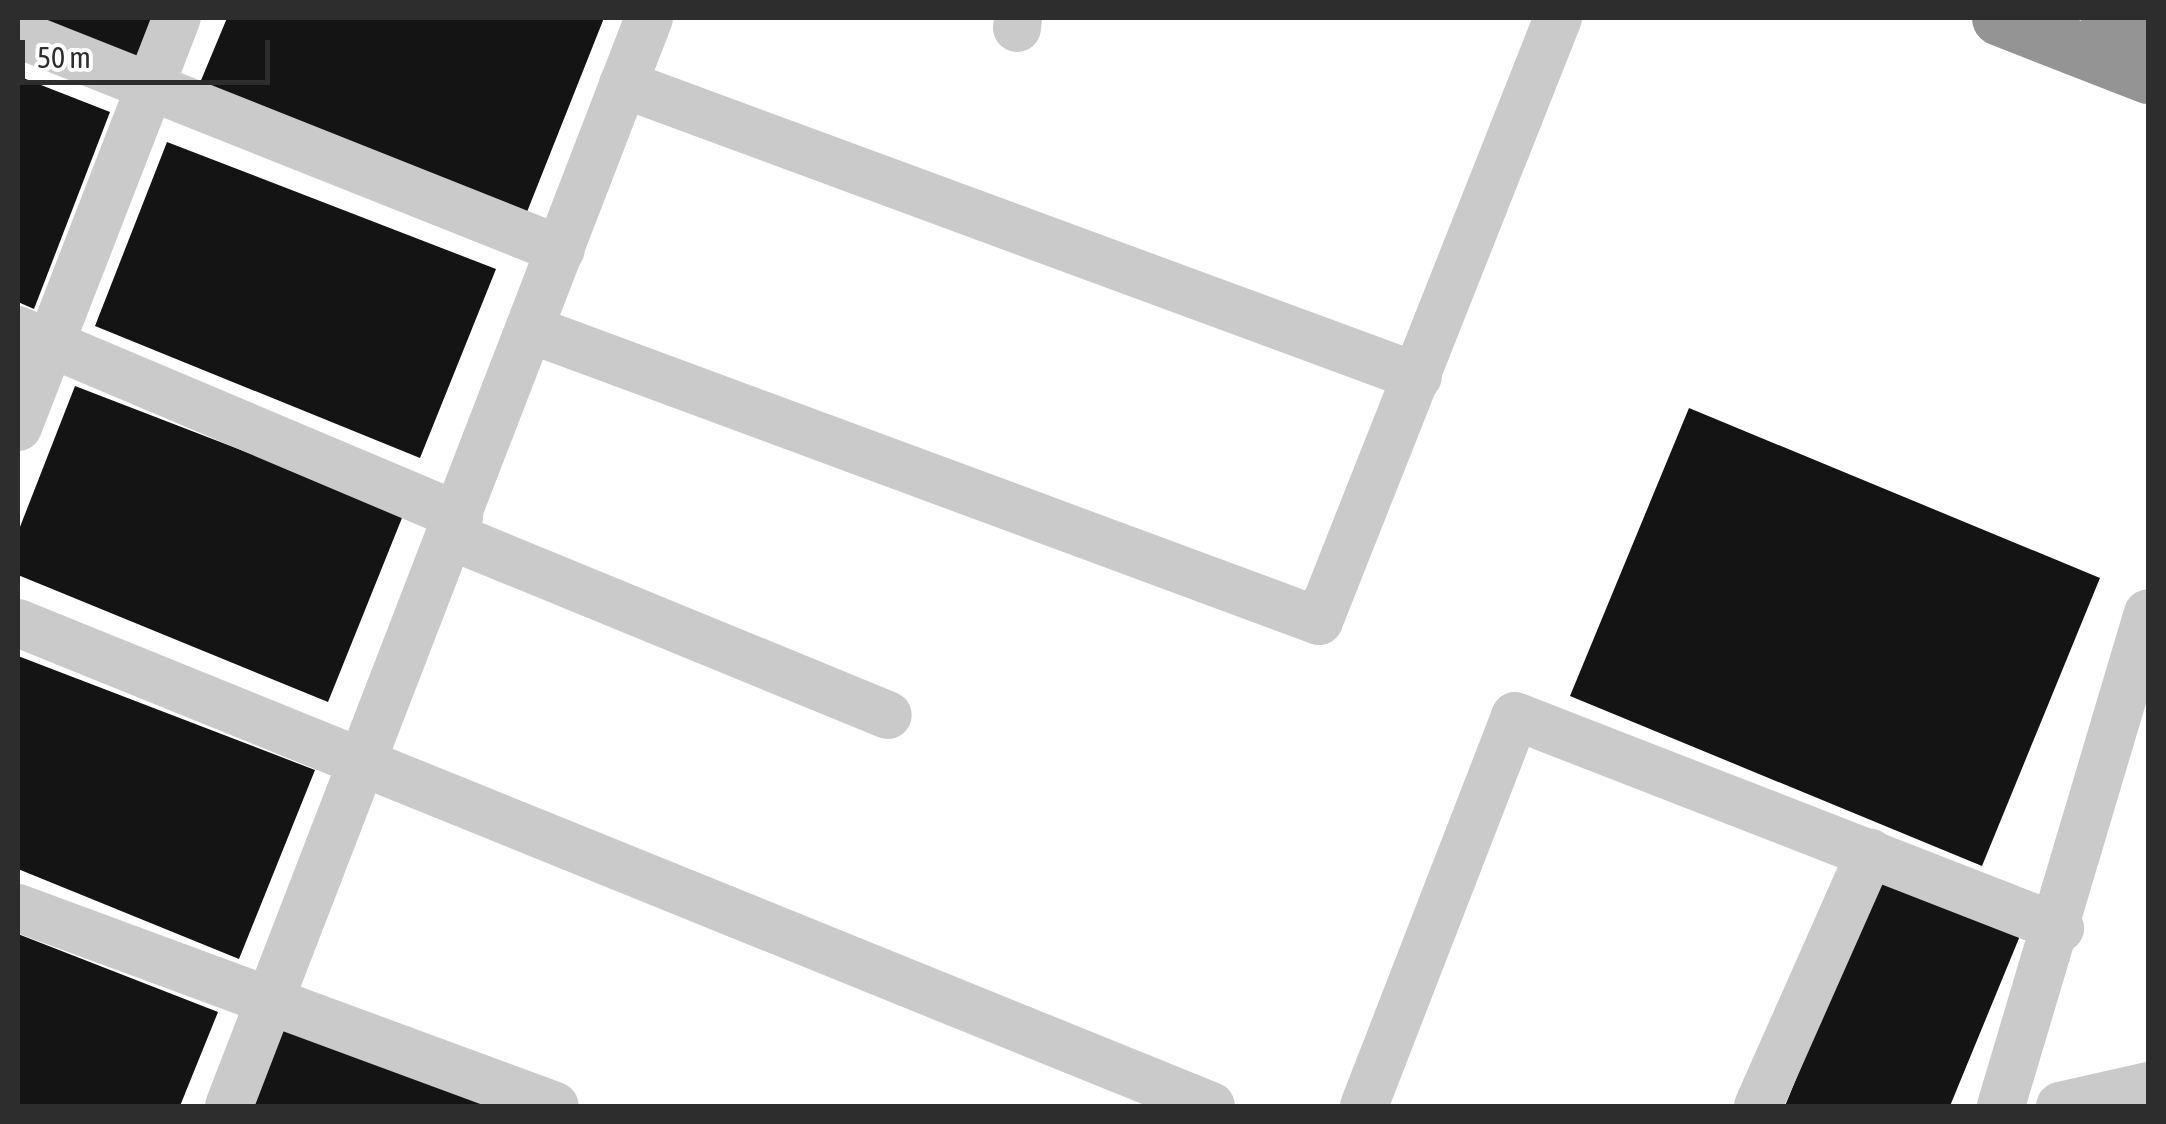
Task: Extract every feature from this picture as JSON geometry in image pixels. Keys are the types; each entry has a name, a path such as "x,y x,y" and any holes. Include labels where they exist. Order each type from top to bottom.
{"highway":[{"path":"1999,18 2148,76"},
{"path":"2108,18 2148,31"}],"street":[{"path":"18,427 33,336 151,84 177,18"},
{"path":"229,1106 532,330 649,18"},
{"path":"532,330 1319,621 1558,18"},
{"path":"18,34 561,250"},
{"path":"623,84 1418,377"},
{"path":"33,336 888,715"},
{"path":"2001,1106 2060,928 2148,613"},
{"path":"18,623 1212,1106"},
{"path":"1364,1106 1515,716 2060,928"},
{"path":"1758,1106 1870,853"},
{"path":"18,908 555,1106"},
{"path":"2060,1106 2148,1086"}],"building":[{"path":"29,18 152,18 135,61"},
{"path":"227,18 604,18 523,222 197,90"},
{"path":"18,76 110,112 34,309 18,302"},
{"path":"167,142 496,269 420,458 95,326"},
{"path":"75,386 404,513 328,702 18,575 18,532"},
{"path":"1689,408 2100,578 1982,866 1570,696"},
{"path":"18,656 315,770 239,959 18,869"},
{"path":"1880,873 2022,931 1950,1106 1785,1106"},
{"path":"18,934 218,1012 180,1106 18,1106"},
{"path":"284,1010 521,1106 245,1106"}]}
